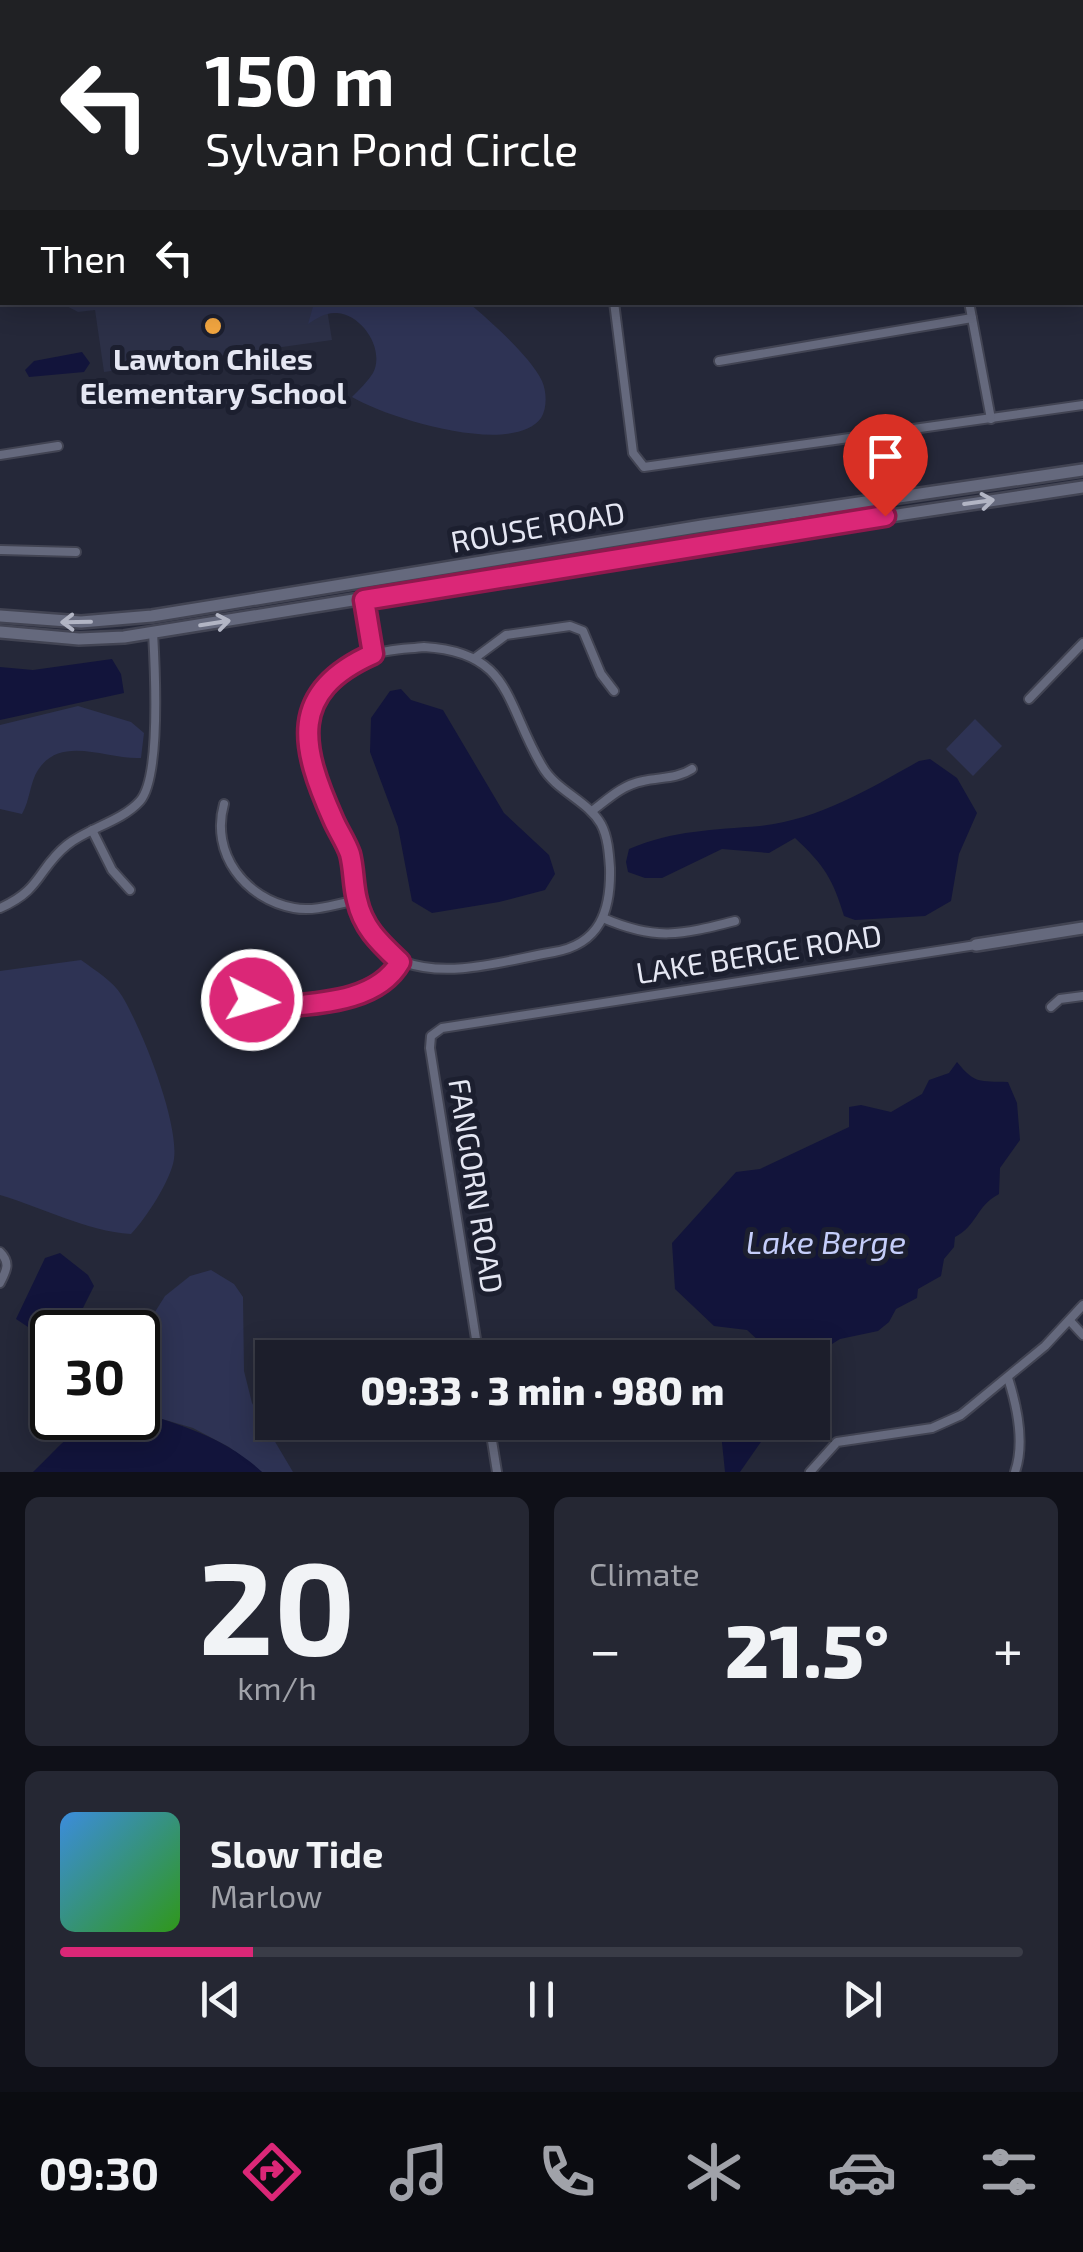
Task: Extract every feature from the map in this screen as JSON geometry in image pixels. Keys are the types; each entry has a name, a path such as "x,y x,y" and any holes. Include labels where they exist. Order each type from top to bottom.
{"street":[{"path":"614,305 632,453 650,469 1083,405"},
{"path":"970,305 991,419"},
{"path":"719,360 972,318"},
{"path":"0,455 58,446"},
{"name":"ROUSE ROAD","path":"0,616 48,622 134,618 702,526 1083,470"},
{"name":"ROUSE ROAD","path":"0,632 79,639 153,632 632,554 1083,487"},
{"path":"0,550 76,552"},
{"path":"364,600 373,654"},
{"path":"475,658 506,635 570,626 583,631 601,674 614,690"},
{"path":"0,908 33,888 64,847 140,801 151,780 153,632"},
{"path":"1029,699 1083,643"},
{"path":"424,647 449,648 475,658 506,689 543,769 592,812 602,826 610,864 610,896 594,933 573,949 435,970 400,962 376,940 364,922 350,854 320,787 308,751 306,728 314,704 331,681 348,665 373,654 424,647"},
{"path":"592,812 620,789 641,781 682,776 692,769"},
{"path":"224,804 218,823 223,849 238,876 254,893 293,908 312,909 357,900"},
{"path":"92,830 112,870 130,890"},
{"path":"603,918 637,933 672,935 735,921"},
{"name":"LAKE BERGE ROAD","path":"442,1028 1083,928"},
{"path":"252,1000 261,1009 345,998 376,988 391,978 400,962"},
{"path":"1050,1007 1060,1000 1083,996"},
{"name":"FANGORN ROAD","path":"442,1028 431,1036 430,1048 476,1340"},
{"path":"0,1252 7,1261 7,1270 0,1284"},
{"path":"810,1472 837,1442 932,1428 961,1415 1008,1378 1083,1305"},
{"path":"1070,1320 1083,1335"},
{"path":"1008,1378 1015,1400 1020,1457 1015,1472"},
{"path":"492,1440 497,1472"}],"shaded area":[{"name":"Lawton Chiles Elementary School","path":"65,305 326,305 332,340 104,372 95,310 78,312"},
{"path":"313,305 471,305 509,339 536,371 545,390 543,414 526,429 504,434 449,430 392,415 352,397 371,376 376,364 374,344 363,327 337,313 325,314 308,324"},
{"path":"78,706 131,722 144,733 141,758 86,751 59,753 38,770 22,814 0,809 0,725"},
{"path":"975,719 1002,746 973,776 946,749"},
{"path":"81,960 122,996 149,1052 171,1123 172,1168 157,1198 131,1234 81,1224 0,1195 0,971"},
{"path":"211,1270 234,1284 243,1297 244,1371 255,1408 255,1440 274,1440 293,1472 262,1472 229,1447 193,1428 160,1418 160,1310 156,1310 165,1296 190,1276"}],"water":[{"path":"82,352 90,363 84,372 29,377 25,370 34,361"},
{"path":"112,659 121,674 124,693 0,720 0,667 33,670"},
{"path":"401,689 411,700 443,710 504,813 549,855 555,874 545,890 432,913 412,901 398,827 370,752 371,718 390,691"},
{"path":"930,759 957,778 977,813 959,854 951,901 925,916 855,920 844,916 826,873 795,838 769,853 722,849 662,878 628,872 629,849 645,843 678,834 760,826 802,817"},
{"name":"Lake Berge","path":"957,1062 978,1080 1008,1082 1017,1103 1020,1140 1000,1168 999,1194 955,1237 941,1276 918,1289 917,1298 896,1309 878,1331 840,1339 830,1345 830,1340 758,1340 747,1330 714,1326 675,1289 672,1243 736,1172 760,1169 849,1127 849,1107 861,1105 891,1112 922,1094 929,1080 949,1073"},
{"path":"60,1253 88,1275 94,1286 82,1310 30,1310 30,1328 16,1319 45,1258"},
{"path":"160,1419 219,1442 262,1472 33,1472 66,1440 160,1440"},
{"path":"722,1440 762,1440 740,1472 725,1472"}],"place":[{"name":"Lawton Chiles Elementary School","path":"213,326"}],"route":[{"path":"252,1000 261,1009 345,998 376,988 391,978 400,962 376,940 364,922 350,854 308,751 306,728 314,704 348,665 373,654 364,600 885,516"}]}
